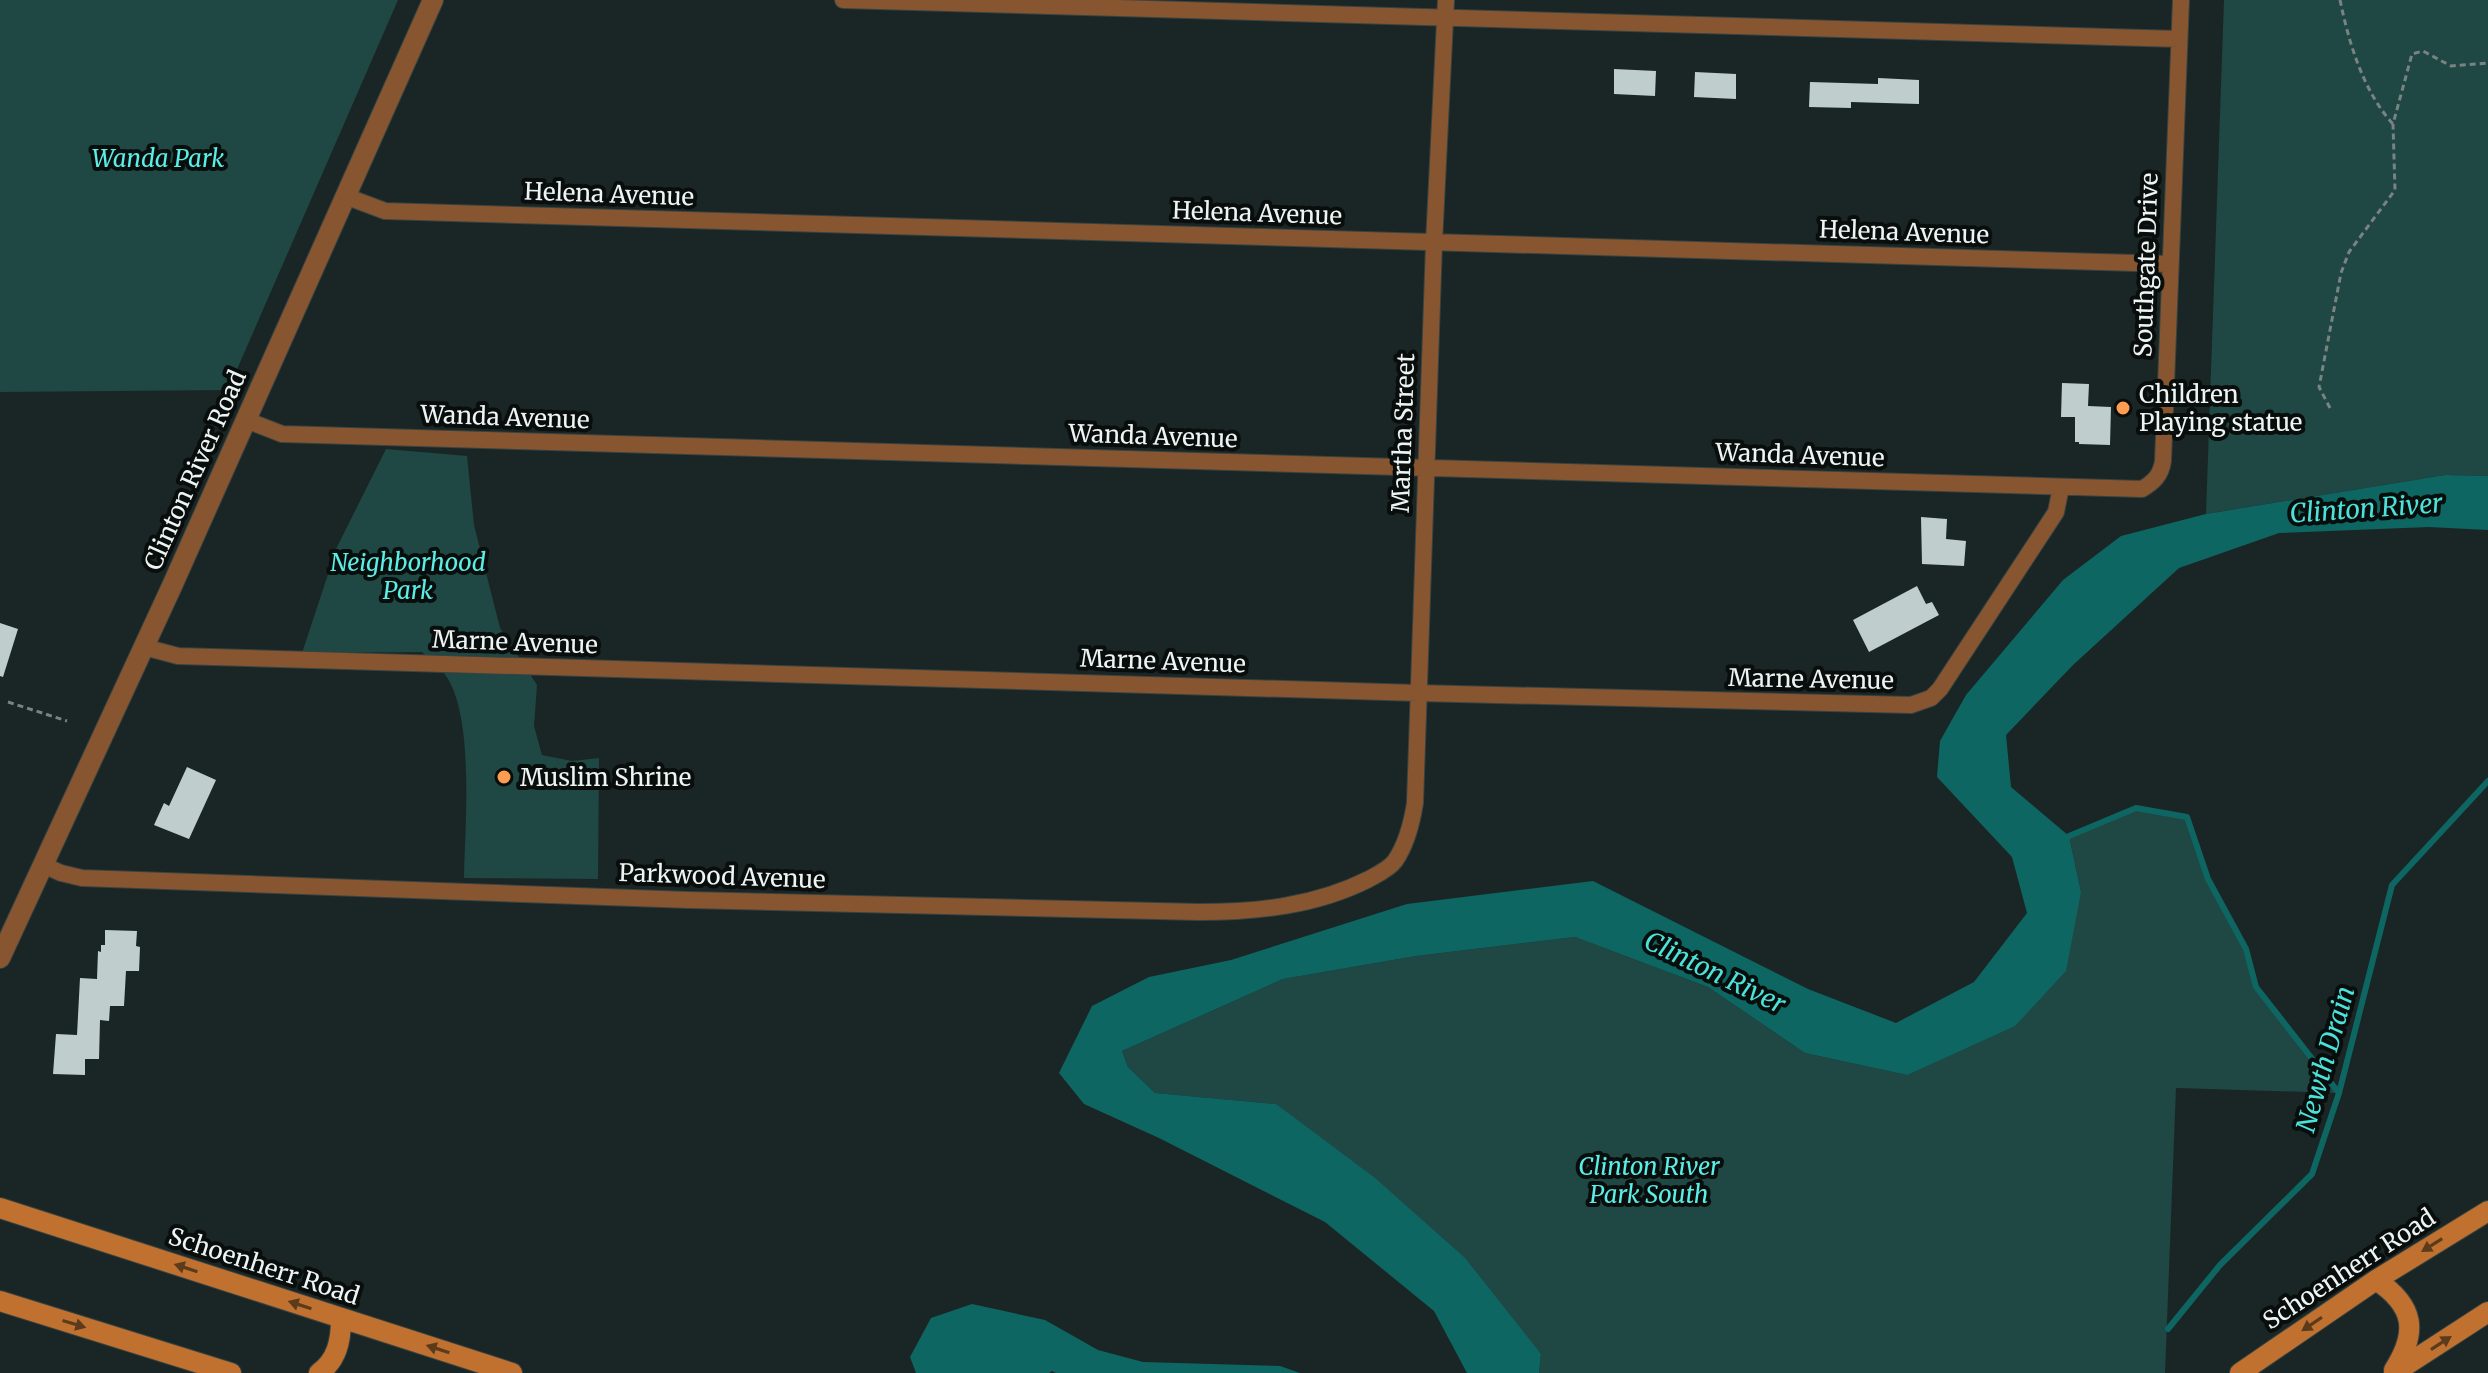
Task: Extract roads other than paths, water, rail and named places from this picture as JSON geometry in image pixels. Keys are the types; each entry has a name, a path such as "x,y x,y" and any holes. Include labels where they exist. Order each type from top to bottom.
{"main road":[{"name":"Schoenherr Road","path":"0,1208 512,1373"},
{"name":"Schoenherr Road","path":"2240,1373 2376,1280 2488,1211"},
{"path":"2376,1280 2398,1297 2407,1310 2409,1337 2405,1353 2393,1373"},
{"path":"0,1301 231,1373"},
{"path":"2393,1373 2488,1312"},
{"path":"319,1373 334,1358 341,1333 341,1319"}],"street":[{"name":"Clinton River Road","path":"0,958 144,647 433,0"},
{"path":"843,0 1066,4 2179,39"},
{"name":"Martha Street","path":"1393,864 1401,850 1415,803 1434,243 1446,0"},
{"name":"Southgate Drive","path":"2061,487 2142,489 2151,484 2162,470 2181,0"},
{"name":"Helena Avenue","path":"345,196 385,211 2170,264"},
{"name":"Wanda Avenue","path":"246,420 282,434 2061,487"},
{"name":"Marne Avenue","path":"144,647 178,656 1901,705 1919,703 1931,698 1940,689 2056,512 2061,487"},
{"name":"Parkwood Avenue","path":"43,865 82,878 689,900 1199,912 1251,911 1298,903 1341,891 1393,864"}],"water":[{"name":"Clinton River","path":"2445,475 2488,476 2488,530 2429,527 2279,533 2179,568 2073,665 2006,735 2011,787 2069,836 2081,892 2066,971 2015,1026 1907,1075 1805,1053 1708,987 1575,937 1416,956 1283,979 1122,1051 1128,1067 1155,1093 1276,1104 1375,1178 1465,1258 1541,1354 1539,1373 1467,1373 1434,1311 1325,1222 1159,1138 1084,1104 1059,1073 1092,1006 1149,977 1231,960 1407,904 1593,881 1808,989 1896,1023 1974,982 2027,913 2012,857 1937,777 1940,741 1966,695 2063,580 2121,536 2206,514"},
{"path":"972,1304 1045,1320 1098,1350 1143,1362 1280,1366 1300,1373 916,1373 910,1357 931,1318"}],"waterway":[{"name":"Newth Drain","path":"2168,1329 2220,1265 2312,1174 2339,1093 2392,885 2488,781"},
{"path":"2064,841 2069,836 2136,808 2187,817 2208,879 2246,949 2256,987 2339,1093"}],"place":[{"name":"Children Playing statue","path":"2123,408"},
{"name":"Muslim Shrine","path":"504,777"}],"park label":[{"name":"Wanda Park","path":"158,158"},
{"name":"Neighborhood Park","path":"408,576"},
{"name":"Clinton River Park South","path":"1649,1180"}]}
